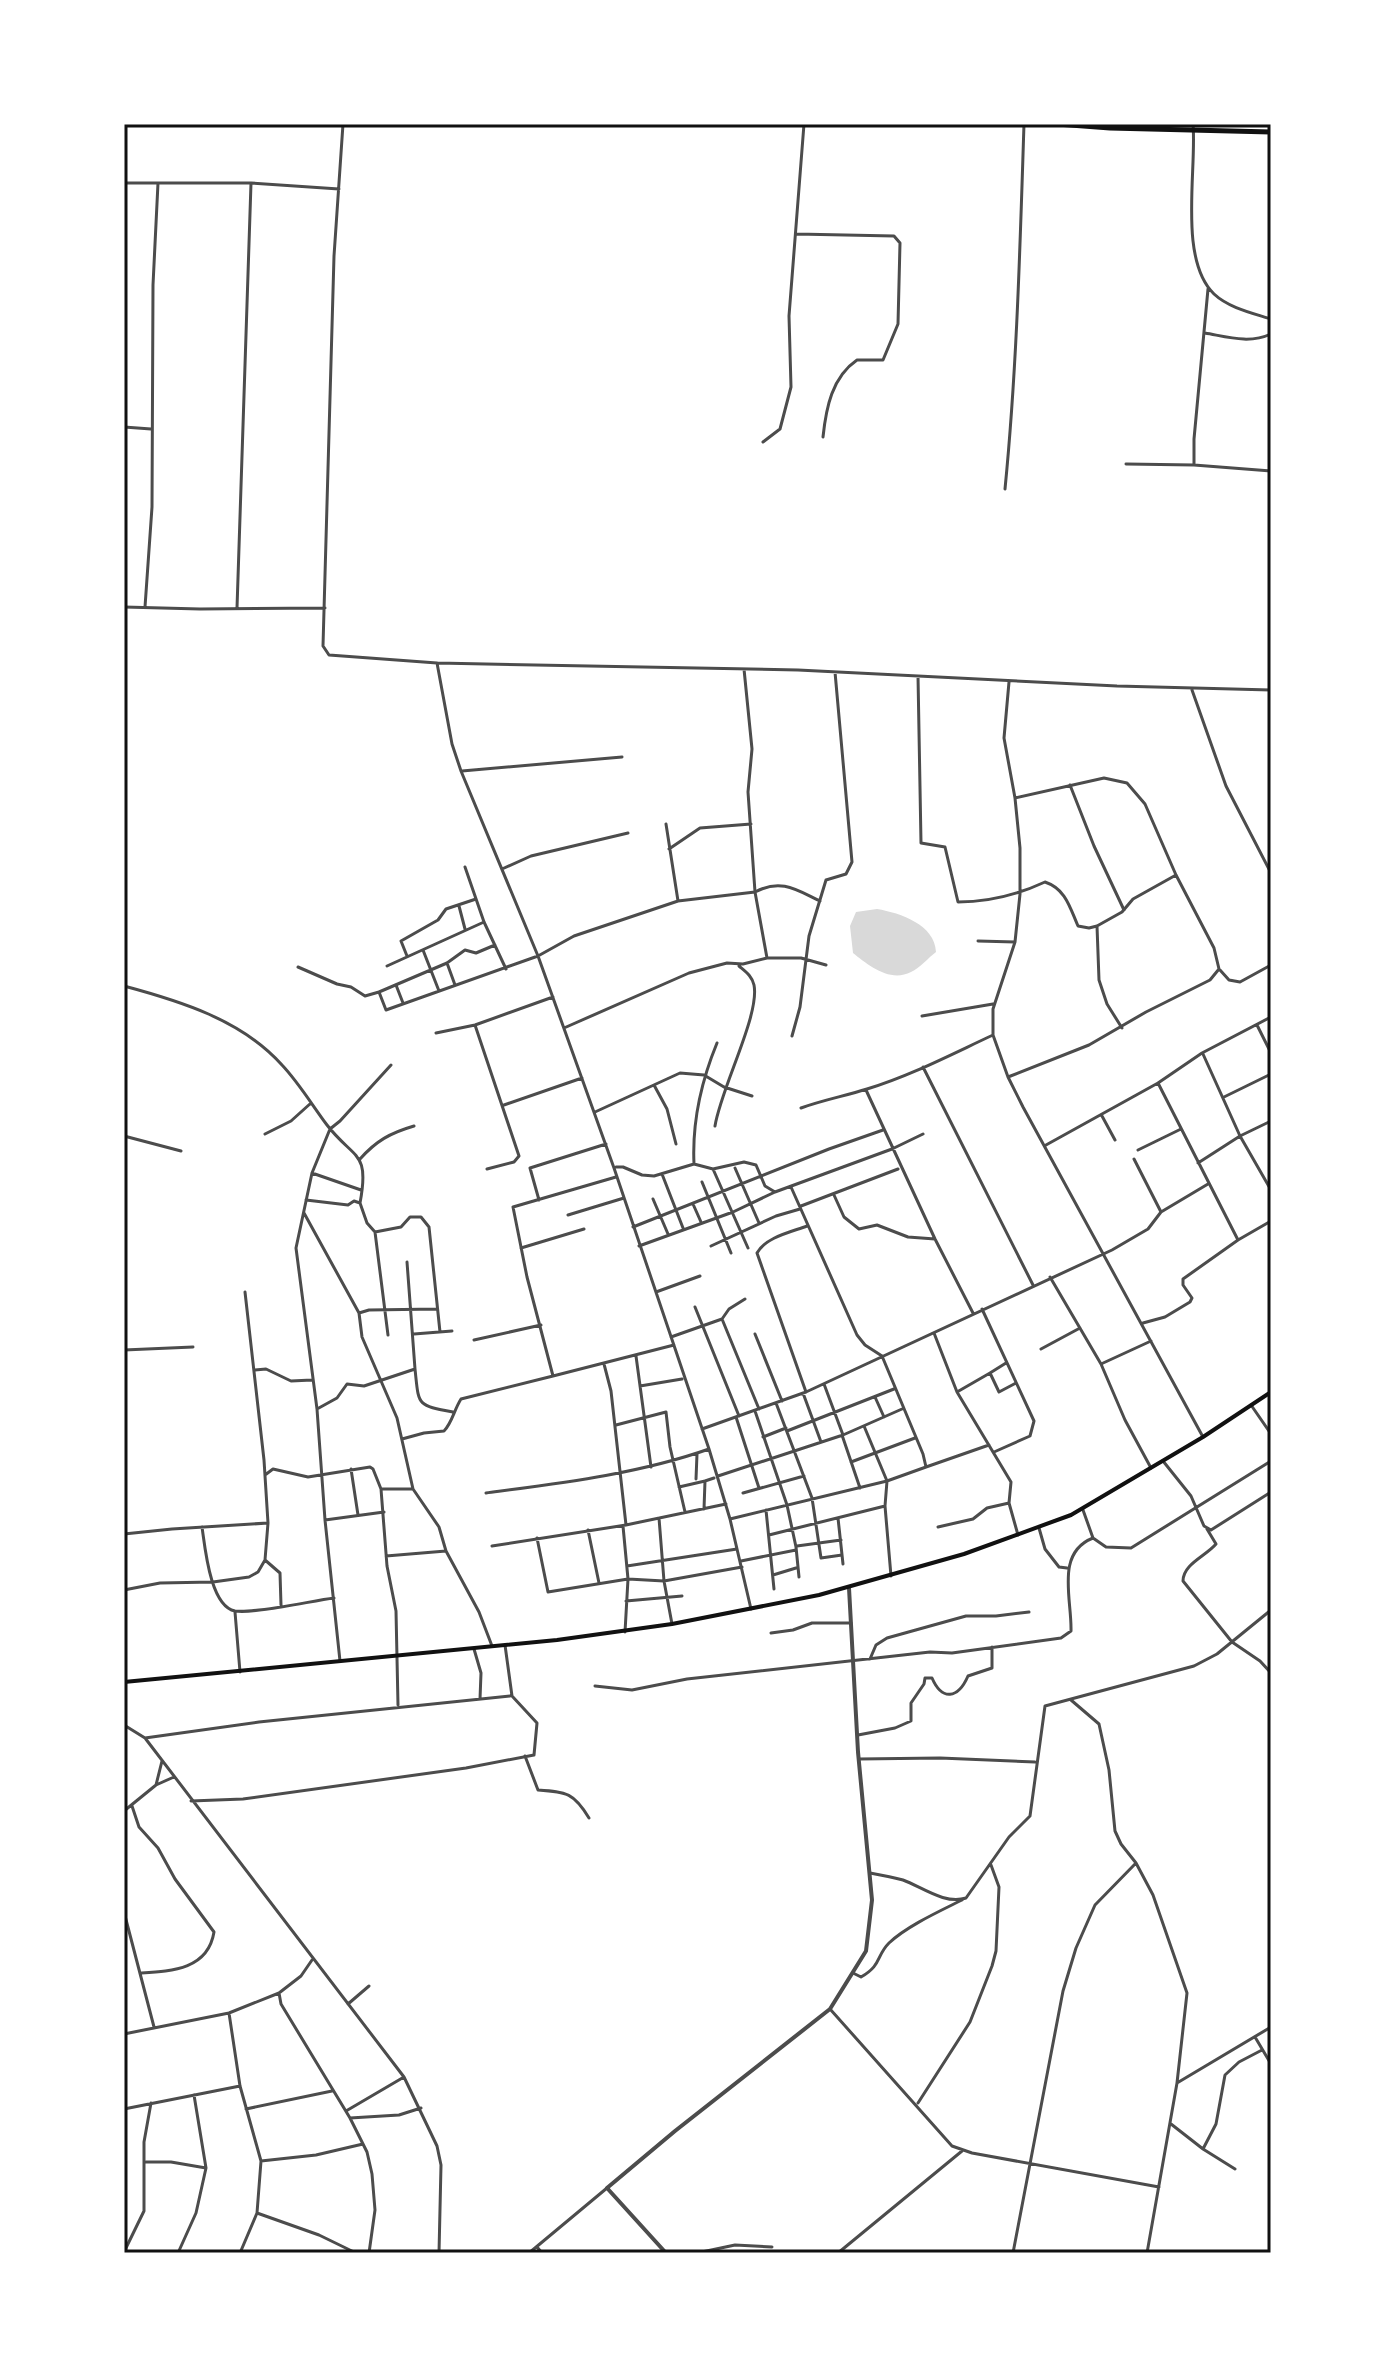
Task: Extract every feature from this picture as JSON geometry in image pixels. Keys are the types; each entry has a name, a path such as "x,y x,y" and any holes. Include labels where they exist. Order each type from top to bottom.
{"highway":[{"path":"1057,124 1271,132"}],"main road":[{"path":"124,1682 399,1657 625,1632 849,1588 1039,1528 1083,1510 1271,1392"}],"street":[{"path":"343,124 334,256 323,646 329,655 437,663 744,669 1271,690"},
{"path":"763,442 780,429 791,387 789,316 804,124"},
{"path":"1005,489 1019,301 1024,124"},
{"path":"1193,128 1193,238 1208,287 1194,465"},
{"path":"124,183 251,183 339,189"},
{"path":"145,607 152,507 153,285 158,183"},
{"path":"237,608 251,183"},
{"path":"796,234 894,236 900,243 896,333 883,360 857,360 840,375 826,412 823,437"},
{"path":"1208,287 1223,301 1271,319"},
{"path":"1204,333 1244,340 1271,334"},
{"path":"124,427 151,429"},
{"path":"1126,464 1271,471"},
{"path":"124,607 325,608"},
{"path":"437,663 452,744 538,956 595,1112 709,1449 730,1519 751,1609"},
{"path":"744,669 752,749 748,792 755,892 767,958"},
{"path":"792,1036 800,1007 805,959 826,880 846,874 852,862 835,672"},
{"path":"918,676 921,843 945,847 958,902 994,900 1020,894 1045,882 1053,884 1069,904 1078,926 1097,926 1124,910 1133,899 1176,875"},
{"path":"1009,681 1004,738 1015,798 1020,894 1015,942 994,1004 993,1035 1008,1077 1203,1437"},
{"path":"1191,688 1226,786 1271,873"},
{"path":"461,771 622,757"},
{"path":"1015,798 1104,778 1127,783 1145,804 1176,875 1214,948 1219,969 1229,980 1240,982 1271,965"},
{"path":"1070,785 1124,910"},
{"path":"666,824 678,901"},
{"path":"669,849 700,828 751,824"},
{"path":"502,869 531,856 628,833"},
{"path":"465,867 484,922 506,969"},
{"path":"379,992 386,1010 506,969 574,936 678,901 786,885 820,901"},
{"path":"407,957 401,941 438,920 446,909 476,899"},
{"path":"459,906 466,930"},
{"path":"387,966 484,922"},
{"path":"1097,926 1099,980 1107,1004 1122,1028"},
{"path":"978,941 1015,942"},
{"path":"298,967 351,987 365,996 447,963 465,950 476,953 495,945"},
{"path":"423,950 439,991"},
{"path":"564,1028 689,973 727,963 767,958 805,959 826,965"},
{"path":"447,963 455,985"},
{"path":"715,1126 724,1087 750,1018 755,992 751,975 736,964"},
{"path":"1008,1077 1089,1045 1210,980 1219,969"},
{"path":"396,985 403,1003"},
{"path":"124,986 196,1008 263,1047 282,1065 330,1129 360,1159 364,1167 360,1203 367,1223 375,1232 388,1335"},
{"path":"436,1033 475,1025 553,997"},
{"path":"922,1016 994,1004"},
{"path":"1045,1146 1158,1083 1202,1053 1271,1017"},
{"path":"1257,1024 1270,1051"},
{"path":"475,1025 504,1105 518,1160 487,1169"},
{"path":"801,1108 842,1094 866,1090 993,1035"},
{"path":"694,1164 694,1125 704,1075 717,1043"},
{"path":"1202,1053 1240,1136 1271,1190"},
{"path":"340,1661 317,1409 296,1248 312,1173 330,1129 391,1065"},
{"path":"923,1067 1033,1285"},
{"path":"595,1112 680,1073 704,1075 724,1087 752,1096"},
{"path":"1224,1097 1271,1074"},
{"path":"504,1105 582,1078"},
{"path":"1158,1083 1238,1240"},
{"path":"654,1085 667,1109 676,1144"},
{"path":"866,1090 973,1313"},
{"path":"265,1134 291,1121 311,1103"},
{"path":"1101,1115 1115,1140"},
{"path":"1198,1163 1240,1136 1271,1121"},
{"path":"360,1159 372,1145 388,1134 414,1126"},
{"path":"1138,1150 1181,1129"},
{"path":"633,1227 883,1130"},
{"path":"639,1246 733,1212 775,1192 892,1149 923,1134"},
{"path":"124,1136 181,1151"},
{"path":"539,1200 530,1168 606,1144"},
{"path":"1134,1159 1161,1212"},
{"path":"614,1168 623,1167 654,1176 694,1164 713,1169 744,1162 756,1165 767,1190 775,1192"},
{"path":"735,1168 759,1223"},
{"path":"713,1169 748,1248"},
{"path":"711,1246 759,1223 898,1169"},
{"path":"312,1173 362,1190"},
{"path":"662,1174 683,1228"},
{"path":"553,1376 513,1207 617,1177"},
{"path":"702,1182 731,1253"},
{"path":"702,1429 805,1393 1112,1250 1144,1232 1161,1212 1208,1184"},
{"path":"791,1187 857,1335 865,1345 882,1356 926,1467"},
{"path":"834,1195 844,1217 859,1229 877,1225 908,1237 935,1239"},
{"path":"568,1215 624,1198"},
{"path":"653,1199 668,1234"},
{"path":"306,1200 348,1205 354,1201 360,1203"},
{"path":"693,1204 701,1222"},
{"path":"303,1212 359,1313 362,1337 397,1418 413,1489 439,1527 446,1551 479,1612 492,1646"},
{"path":"375,1232 401,1227 410,1217 421,1217 429,1227 440,1332"},
{"path":"1142,1324 1174,1313 1192,1301 1183,1279 1271,1221"},
{"path":"807,1226 782,1235 761,1247 757,1253 821,1442"},
{"path":"521,1248 584,1229"},
{"path":"407,1262 419,1399 424,1406 453,1412"},
{"path":"656,1292 700,1276"},
{"path":"1050,1277 1101,1364 1125,1420 1151,1468"},
{"path":"124,1590 184,1581 213,1582 249,1577 258,1572 265,1560 268,1523 264,1460 245,1292"},
{"path":"671,1337 722,1319 729,1309 745,1299"},
{"path":"695,1307 737,1417 759,1488"},
{"path":"359,1313 385,1309 437,1309"},
{"path":"982,1309 1033,1416 1034,1425 1030,1436 994,1452"},
{"path":"722,1319 757,1410 763,1437 787,1505 799,1577"},
{"path":"474,1340 541,1325"},
{"path":"1041,1349 1080,1328"},
{"path":"414,1334 452,1331"},
{"path":"934,1333 957,1392 1011,1482 1009,1503 1018,1535"},
{"path":"755,1334 782,1401"},
{"path":"1101,1364 1151,1341"},
{"path":"402,1439 444,1431 450,1425 461,1399 674,1345"},
{"path":"124,1350 193,1347"},
{"path":"636,1356 651,1467"},
{"path":"957,1392 1006,1363"},
{"path":"604,1364 616,1425 620,1472 628,1579 625,1632"},
{"path":"255,1370 266,1369 291,1381 312,1380"},
{"path":"317,1409 337,1398 347,1384 364,1386 415,1369"},
{"path":"990,1373 999,1392 1016,1383"},
{"path":"640,1386 682,1379"},
{"path":"824,1384 860,1488"},
{"path":"763,1437 814,1421 894,1389"},
{"path":"875,1397 884,1417"},
{"path":"776,1403 812,1498 821,1558 842,1555"},
{"path":"1251,1405 1271,1434"},
{"path":"679,1487 843,1435 903,1409"},
{"path":"616,1425 666,1412 685,1513"},
{"path":"864,1426 887,1481 885,1506 891,1576"},
{"path":"851,1462 916,1438"},
{"path":"730,1519 887,1481 989,1445"},
{"path":"486,1493 651,1467 709,1449"},
{"path":"696,1479 697,1454"},
{"path":"264,1460 273,1469 308,1477 351,1469 373,1469 381,1489 386,1556 396,1611 399,1657 397,1706"},
{"path":"1163,1461 1191,1496 1216,1544 1188,1568 1182,1578 1232,1642 1260,1661 1271,1673"},
{"path":"1083,1510 1093,1538 1106,1547 1131,1548 1271,1461"},
{"path":"265,1475 273,1469"},
{"path":"351,1469 358,1515"},
{"path":"743,1493 804,1476"},
{"path":"704,1509 705,1481"},
{"path":"381,1489 413,1489"},
{"path":"1207,1529 1215,1530 1271,1492"},
{"path":"938,1527 973,1519 987,1508 1009,1503"},
{"path":"492,1546 624,1526 726,1504"},
{"path":"769,1535 885,1506"},
{"path":"766,1510 774,1589"},
{"path":"325,1520 384,1512"},
{"path":"659,1518 665,1561 664,1581 672,1624"},
{"path":"838,1518 843,1564"},
{"path":"124,1534 268,1523"},
{"path":"202,1527 208,1571 224,1604 235,1611 334,1598"},
{"path":"1039,1528 1048,1555 1059,1567 1067,1568"},
{"path":"588,1530 599,1583"},
{"path":"537,1538 548,1592 628,1579 664,1581 741,1564 820,1541 841,1540"},
{"path":"595,1686 632,1690 687,1679 930,1652 952,1653 1061,1638 1069,1635 1072,1612 1067,1568 1077,1546 1093,1538"},
{"path":"627,1566 737,1549"},
{"path":"386,1556 446,1551"},
{"path":"265,1560 280,1573 281,1605"},
{"path":"773,1575 797,1568"},
{"path":"529,2253 675,2131 830,2009 866,1951 872,1900 859,1759 849,1588"},
{"path":"626,1601 682,1596"},
{"path":"853,1973 861,1977 871,1971 891,1941 962,1900 1009,1837 1030,1816 1045,1706 1180,1672 1217,1654 1271,1610"},
{"path":"235,1611 240,1672"},
{"path":"870,1659 876,1645 887,1638 966,1616 1029,1612"},
{"path":"771,1633 812,1623 851,1623"},
{"path":"191,1801 243,1799 466,1768 534,1755 537,1723 512,1696 505,1645"},
{"path":"858,1735 895,1728 911,1721 911,1703 925,1678 932,1678 936,1689 942,1693 951,1694 962,1689 968,1676 992,1668 992,1647"},
{"path":"473,1648 481,1673 480,1699"},
{"path":"145,1738 259,1722 388,1710 397,1706 512,1696"},
{"path":"1070,1699 1099,1724 1109,1770 1115,1831 1153,1895 1187,1993 1177,2083 1147,2253"},
{"path":"124,1725 145,1738 404,2077 437,2146 441,2165 439,2253"},
{"path":"525,1755 538,1790 556,1791 577,1799 589,1818"},
{"path":"859,1759 1037,1762"},
{"path":"156,1785 162,1760"},
{"path":"124,1811 156,1785 174,1777"},
{"path":"132,1806 139,1827 158,1848 175,1879 214,1932 211,1947 193,1964 141,1973"},
{"path":"1013,2253 1063,1991 1088,1917 1107,1892 1136,1863"},
{"path":"917,2104 970,2022 992,1966 996,1951 999,1887 991,1865"},
{"path":"870,1873 898,1879 944,1898 962,1900"},
{"path":"124,1912 154,2027"},
{"path":"124,2034 229,2013 279,1993 301,1976 313,1959"},
{"path":"348,2005 369,1986"},
{"path":"279,1993 281,2004 363,2144 372,2174 375,2210 369,2253"},
{"path":"830,2009 917,2104 941,2135 962,2151 1159,2187"},
{"path":"229,2013 240,2086 261,2161 257,2213 240,2253"},
{"path":"1177,2083 1271,2027"},
{"path":"1255,2037 1271,2064"},
{"path":"1203,2149 1216,2124 1225,2075 1239,2062 1262,2050"},
{"path":"346,2111 404,2077"},
{"path":"124,2109 240,2086"},
{"path":"246,2109 333,2091"},
{"path":"178,2253 196,2213 206,2168 194,2095"},
{"path":"124,2252 144,2211 144,2142 151,2103"},
{"path":"350,2118 399,2115 421,2108"},
{"path":"1169,2123 1235,2169"},
{"path":"261,2161 316,2155 363,2144"},
{"path":"838,2253 962,2151"},
{"path":"145,2162 171,2162 206,2168"},
{"path":"607,2188 666,2253 673,2253"},
{"path":"257,2213 319,2235 356,2253"},
{"path":"697,2253 735,2245 772,2247"},
{"path":"537,2247 542,2253"}],"shaded area":[{"path":"877,909 915,922 930,934 936,952 918,968 903,975 887,974 865,963 853,953 850,926 856,912"}]}
